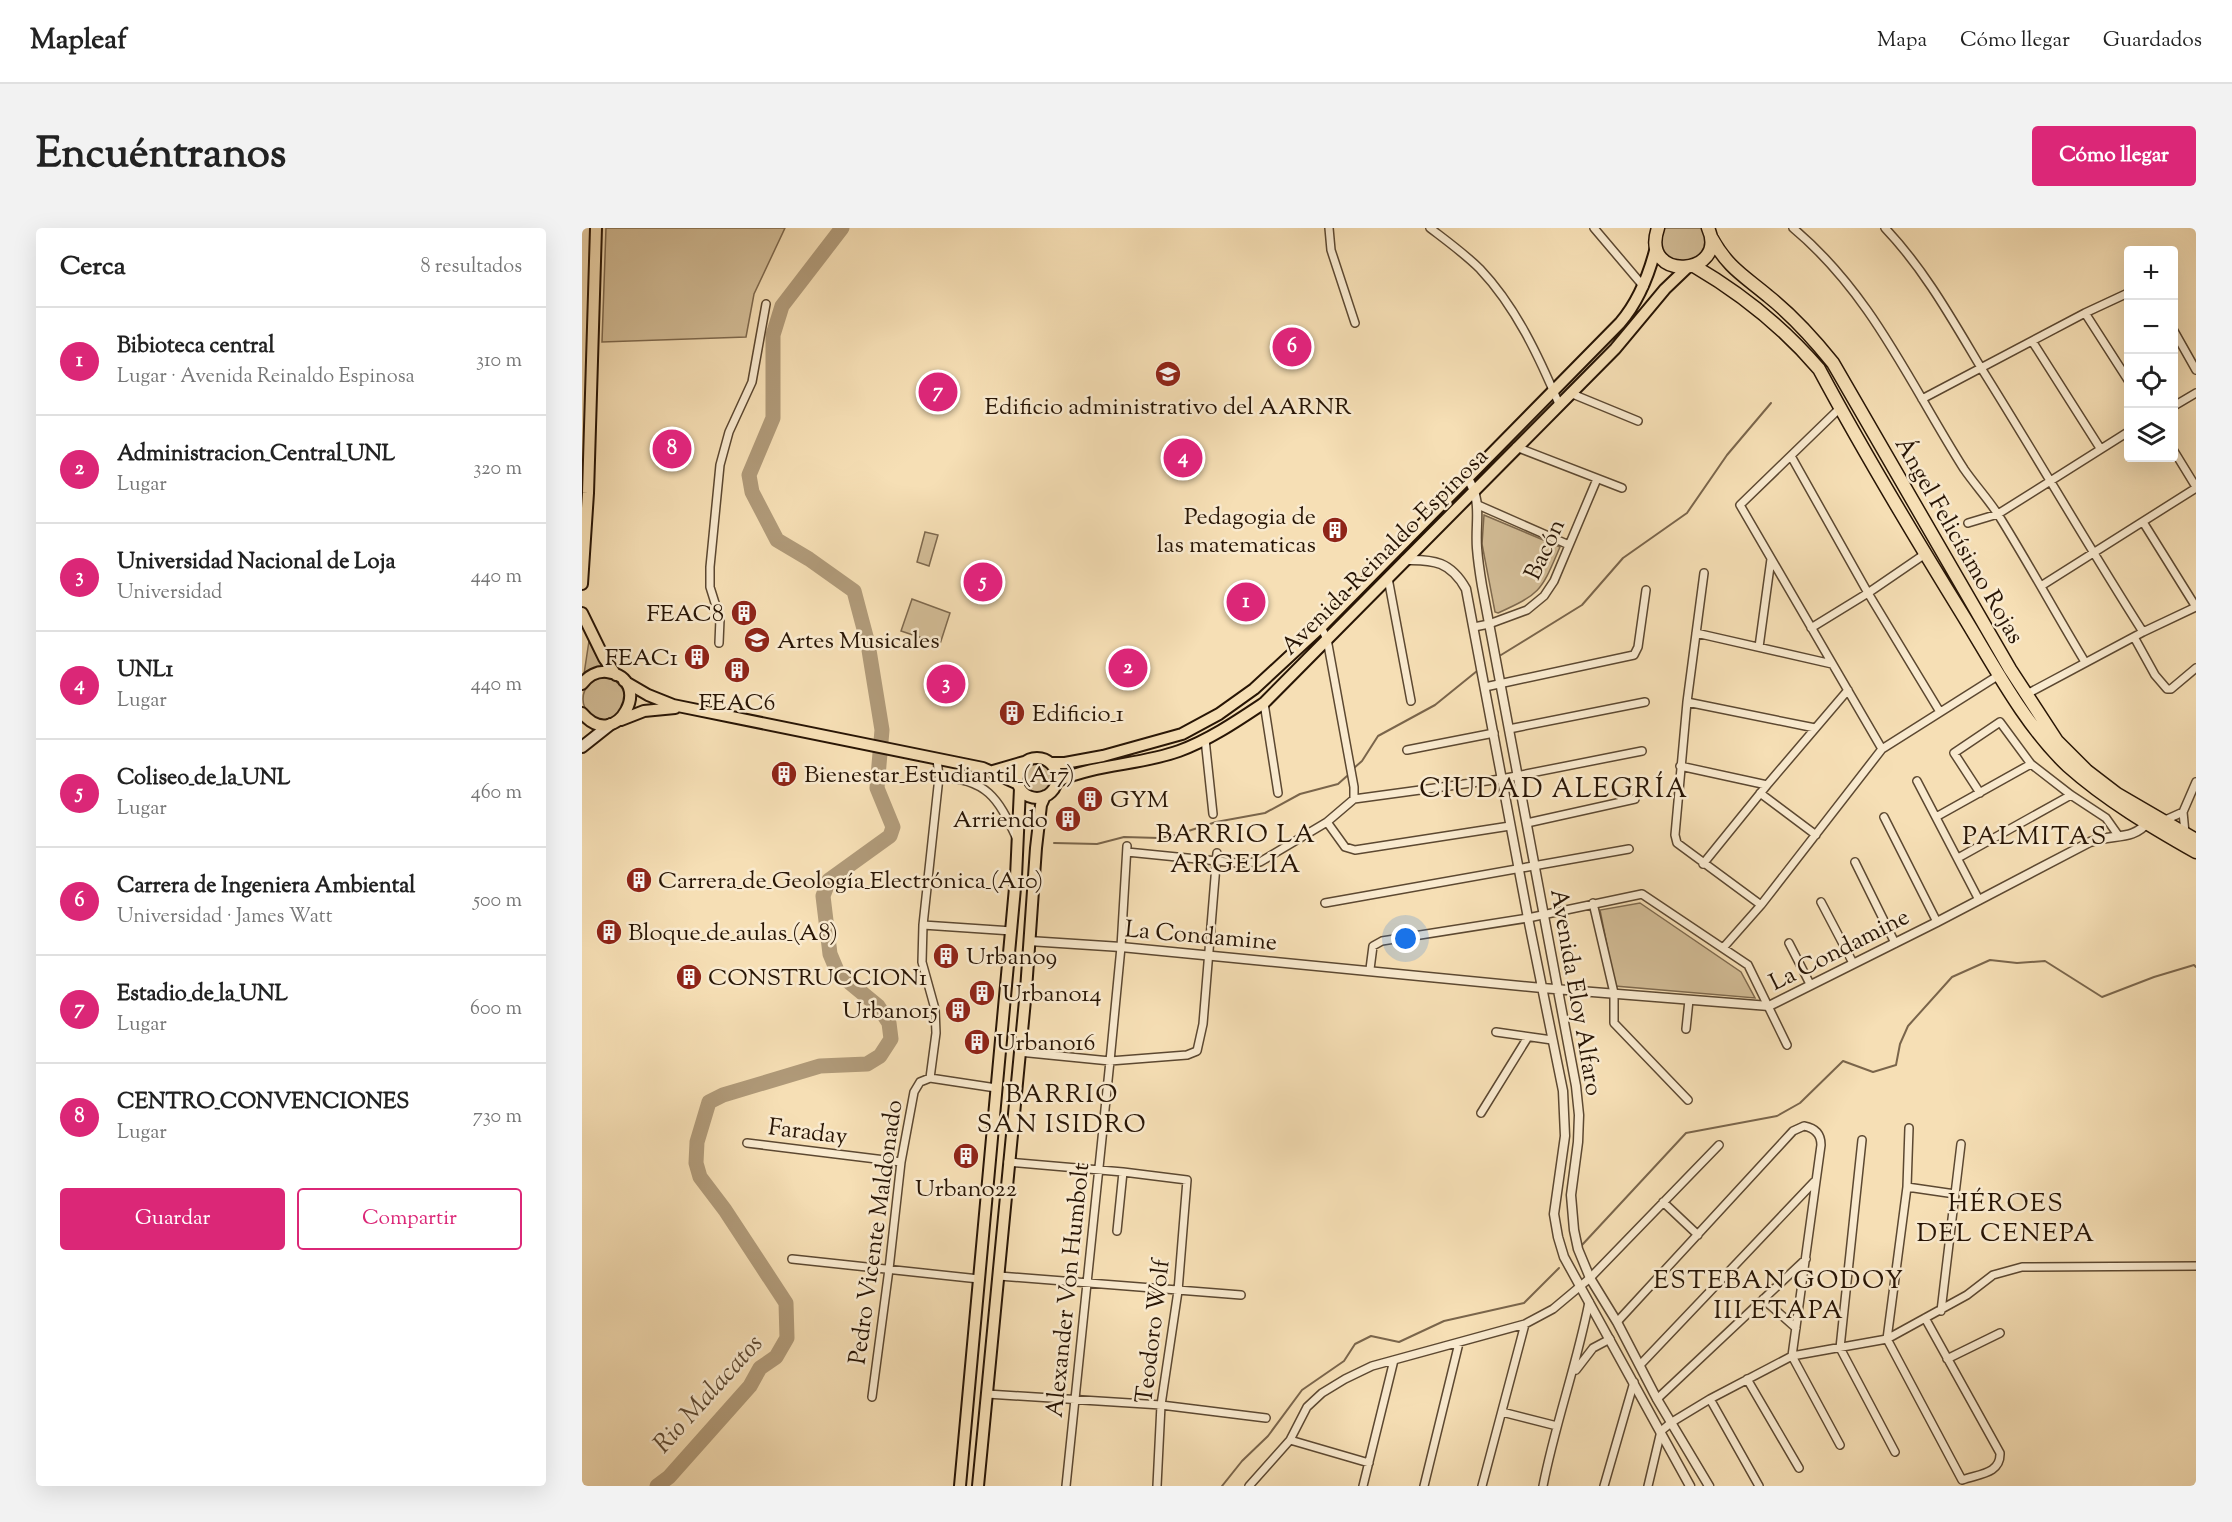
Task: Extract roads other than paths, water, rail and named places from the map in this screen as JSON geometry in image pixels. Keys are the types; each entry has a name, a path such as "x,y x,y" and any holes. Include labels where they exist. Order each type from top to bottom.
{"highway":[{"path":"1644,228 1656,237 1665,261 1680,268 1691,267 1706,257 1711,244 1710,231"},
{"name":"Ángel Felicísimo Rojas","path":"1710,231 1723,257 1738,273 1768,295 1805,329 1833,363 2027,694 2057,741 2087,771 2117,794 2155,820 2191,837"},
{"path":"1691,267 1760,309 1798,344 1820,369 1840,408 1925,554 1999,675 2038,733 2067,764 2092,786 2155,820 2196,852"}],"main road":[{"path":"582,584 588,494 596,228"},
{"name":"Avenida Reinaldo Espinosa","path":"1052,763 1072,762 1135,748 1197,728 1254,689 1321,627 1620,323 1644,287 1656,237"},
{"name":"Avenida Reinaldo Espinosa","path":"1058,781 1092,770 1167,754 1205,739 1264,703 1615,349 1665,289 1691,267"},
{"path":"1620,323 1629,332"},
{"path":"582,613 604,658 630,692 626,712 582,747"},
{"path":"582,684 596,673 604,672 620,678 654,698 687,708 993,771 1019,786 1031,797 1045,796"},
{"path":"582,713 596,724 615,722 644,711 687,708"},
{"path":"978,1486 1026,990 1033,878 1041,805 1045,796 1052,791 1058,781 1057,771 1052,763 1037,757 993,771"},
{"path":"960,1486 1012,931 1019,843 1017,774 1024,762"},
{"path":"1016,877 1033,878"},
{"path":"1006,989 1026,990"},
{"path":"994,1107 1013,1108"},
{"path":"984,1222 1002,1223"},
{"path":"974,1336 992,1338"},
{"path":"964,1452 980,1453"}],"street":[{"path":"1329,228 1331,250 1355,323"},
{"path":"1430,228 1452,244 1480,270 1507,303 1518,319 1559,404"},
{"path":"1594,228 1644,287"},
{"path":"1793,228 1816,247 1848,282 1881,329 1965,470 1998,514 2085,662"},
{"path":"1884,228 1927,279 2052,482 2092,553 2143,632"},
{"path":"1922,399 2124,295"},
{"path":"720,643 720,619 710,587 720,465 729,432 752,382 766,304"},
{"path":"2085,313 2124,374"},
{"path":"2178,338 2196,370"},
{"path":"2032,341 2100,448"},
{"path":"1570,393 1638,421"},
{"path":"2178,404 2196,393"},
{"path":"1840,408 1740,505 1882,749"},
{"path":"1968,523 1998,514 2052,482 2100,448 2124,434"},
{"path":"1516,447 1622,488"},
{"path":"1791,456 1868,593 1940,712"},
{"path":"2041,586 2196,487 2178,458"},
{"name":"Avenida Eloy Alfaro","path":"1467,477 1475,490 1478,505 1477,549 1489,624 1576,1086 1579,1115 1571,1195 1578,1249 1590,1278 1617,1322 1657,1399 1709,1486"},
{"name":"Bacón","path":"1474,627 1527,610 1536,605 1550,589 1597,479"},
{"path":"1478,505 1569,544"},
{"path":"2027,694 2143,632 2196,607 2143,522"},
{"path":"1811,628 1925,554"},
{"path":"1759,647 1771,559"},
{"name":"Avenida Eloy Alfaro","path":"1405,560 1424,560 1449,567 1458,574 1466,589 1563,1091 1565,1113 1563,1148 1554,1214 1564,1257 1634,1380 1690,1486"},
{"path":"1704,573 1680,766 1675,839 1703,864 1761,905"},
{"path":"1388,578 1411,701"},
{"path":"1485,687 1634,656 1638,647 1646,590"},
{"path":"1321,627 1327,639 1354,787 1354,799"},
{"path":"1696,633 1832,664"},
{"path":"2134,637 2155,675 2167,689 2171,689 2196,668"},
{"path":"1723,948 1761,905 1882,749 1999,675"},
{"path":"1703,864 1848,690"},
{"path":"1509,729 1645,702"},
{"path":"1687,702 1815,729"},
{"path":"1264,703 1278,793"},
{"path":"1980,793 1954,753 2000,722 2031,764 2106,818 2118,836"},
{"path":"1407,750 1494,733"},
{"path":"1205,739 1213,814"},
{"path":"1019,1052 1110,1061 1193,1054 1198,1048 1203,1024 1217,857 1237,863 1260,862 1327,822 1354,799 1501,779 1642,751"},
{"name":"Pedro Vicente Maldonado","path":"872,1397 890,1269 901,1162 914,1092 920,1082 930,1078 936,1032 935,1009 922,962 923,925 939,777 937,759"},
{"path":"1936,817 2031,764"},
{"path":"1680,766 1767,785"},
{"path":"939,777 967,782 990,792 1006,815 1019,843"},
{"path":"1917,781 1979,900"},
{"path":"2191,837 2182,812 2196,782"},
{"path":"1760,793 1816,835"},
{"path":"1958,858 2071,795"},
{"path":"1527,823 1635,799"},
{"path":"2155,820 2182,812"},
{"path":"1884,817 1937,922"},
{"name":"La Condamine","path":"1029,941 1121,947 1370,969 1542,988 1769,1006 2090,842 2136,833 2155,820"},
{"path":"1327,822 1345,847 1355,850 1510,826"},
{"name":"Alexander Von Humbolt","path":"1066,1486 1121,947 1127,849 1217,857"},
{"path":"1325,903 1629,849"},
{"path":"1855,862 1896,943"},
{"path":"1370,969 1373,946 1382,941 1528,918 1645,894 1750,967 1787,1045"},
{"path":"1821,902 1853,963"},
{"path":"1593,903 1614,993 1614,1023 1688,1100"},
{"path":"923,925 1012,931"},
{"path":"1789,944 1810,984"},
{"path":"1686,1029 1689,1000"},
{"path":"1496,1032 1552,1040"},
{"path":"1481,1113 1528,1037"},
{"path":"930,1078 996,1088"},
{"path":"1617,1322 1793,1131 1804,1126 1809,1127 1819,1135 1821,1145 1792,1356 1840,1444"},
{"path":"1910,1128 1907,1187 1887,1339 1962,1480 1996,1468 2000,1461 2000,1453 1925,1318"},
{"path":"1862,1140 1840,1348 1895,1452"},
{"name":"Faraday","path":"747,1143 901,1162"},
{"path":"1941,1311 1961,1144"},
{"path":"1249,1486 1290,1440 1307,1407 1322,1394 1372,1366 1525,1324 1553,1309 1581,1287 1719,1145"},
{"path":"1563,1148 1577,1150"},
{"path":"1008,1162 1123,1172 1116,1231"},
{"name":"Teodoro Wolf","path":"1123,1172 1187,1180 1178,1291 1161,1405 1157,1486"},
{"path":"1640,1365 1815,1182"},
{"path":"1907,1187 1955,1194"},
{"path":"1663,1202 1698,1235"},
{"path":"792,1259 979,1280"},
{"path":"1657,1399 1806,1259"},
{"path":"1648,1486 1661,1431 1710,1399 1792,1356 1887,1339 1968,1295 1988,1278 2011,1269 2196,1266"},
{"path":"999,1276 1241,1295"},
{"path":"1763,1299 1796,1328"},
{"path":"1543,1486 1557,1426 1573,1375 1589,1302"},
{"path":"1482,1486 1525,1324"},
{"path":"1947,1359 2000,1333"},
{"path":"1573,1375 1593,1348 1610,1339"},
{"path":"1424,1486 1458,1343"},
{"path":"1363,1486 1394,1360"},
{"path":"1747,1379 1799,1468"},
{"path":"1604,1486 1634,1380"},
{"path":"987,1394 1161,1405 1266,1418"},
{"path":"1710,1399 1759,1486"},
{"path":"1502,1412 1557,1426"},
{"path":"1290,1440 1369,1463"}],"waterway":[{"name":"Rio Malacatos","path":"657,1486 669,1477 750,1386 760,1368 776,1357 787,1338 786,1303 725,1210 700,1177 696,1163 697,1142 709,1102 723,1095 820,1066 867,1064 880,1056 891,1039 889,1023 878,1006 838,973 830,954 823,896 829,880 890,836 893,827 877,788 882,730 868,644 854,591 809,559 777,540 752,492 749,475 773,418 773,335 782,306 842,228"},
{"path":"1501,655 1582,605 1623,558 1687,513 1727,455 1771,403"},
{"path":"1354,768 1362,761 1378,736 1435,705 1477,671"},
{"path":"1054,843 1097,844 1124,837 1159,838 1176,835 1216,822 1265,813 1300,794 1338,784 1347,776"},
{"path":"1582,1245 1686,1133 1777,1116 1800,1103 1843,1061 1873,1072 1896,1065 1900,1044 1908,1026 1952,977 1990,960 2017,963 2045,961 2102,997 2154,977 2194,965 2196,967"},
{"path":"1222,1486 1242,1461 1268,1436 1302,1390 1344,1361 1355,1344 1371,1336 1399,1342 1444,1321 1524,1303 1559,1268"}],"place":[{"name":"Carrera de Ingeniera Ambiental","path":"1292,347"},
{"name":"Edificio administrativo del AARNR","path":"1168,374"},
{"name":"Estadio_de_la_UNL","path":"938,392"},
{"name":"CENTRO_CONVENCIONES","path":"672,449"},
{"name":"UNL1","path":"1183,458"},
{"name":"Pedagogia de las matematicas","path":"1335,530"},
{"name":"Coliseo_de_la_UNL","path":"983,582"},
{"name":"Bibioteca central","path":"1246,602"},
{"name":"FEAC8","path":"744,613"},
{"name":"Artes Musicales","path":"757,640"},
{"name":"FEAC1","path":"697,657"},
{"name":"Administracion_Central_UNL","path":"1128,668"},
{"name":"FEAC6","path":"737,670"},
{"name":"Universidad Nacional de Loja","path":"946,684"},
{"name":"Edificio_1","path":"1012,713"},
{"name":"Bienestar_Estudiantil_(A17)","path":"784,774"},
{"name":"GYM","path":"1090,799"},
{"name":"Arriendo","path":"1068,819"},
{"name":"Carrera_de_Geología_Electrónica_(A10)","path":"639,880"},
{"name":"Bloque_de_aulas_(A8)","path":"609,932"},
{"name":"Urbano9","path":"946,956"},
{"name":"CONSTRUCCION1","path":"689,977"},
{"name":"Urbano14","path":"982,993"},
{"name":"Urbano15","path":"958,1010"},
{"name":"Urbano16","path":"977,1042"},
{"name":"Urbano22","path":"966,1156"}],"district":[{"name":"CIUDAD ALEGRÍA","path":"1554,788"},
{"name":"PALMITAS","path":"2035,835"},
{"name":"BARRIO LA ARGELIA","path":"1236,848"},
{"name":"BARRIO SAN ISIDRO","path":"1062,1108"},
{"name":"HÉROES DEL CENEPA","path":"2006,1217"},
{"name":"ESTEBAN GODOY III ETAPA","path":"1779,1294"}]}
